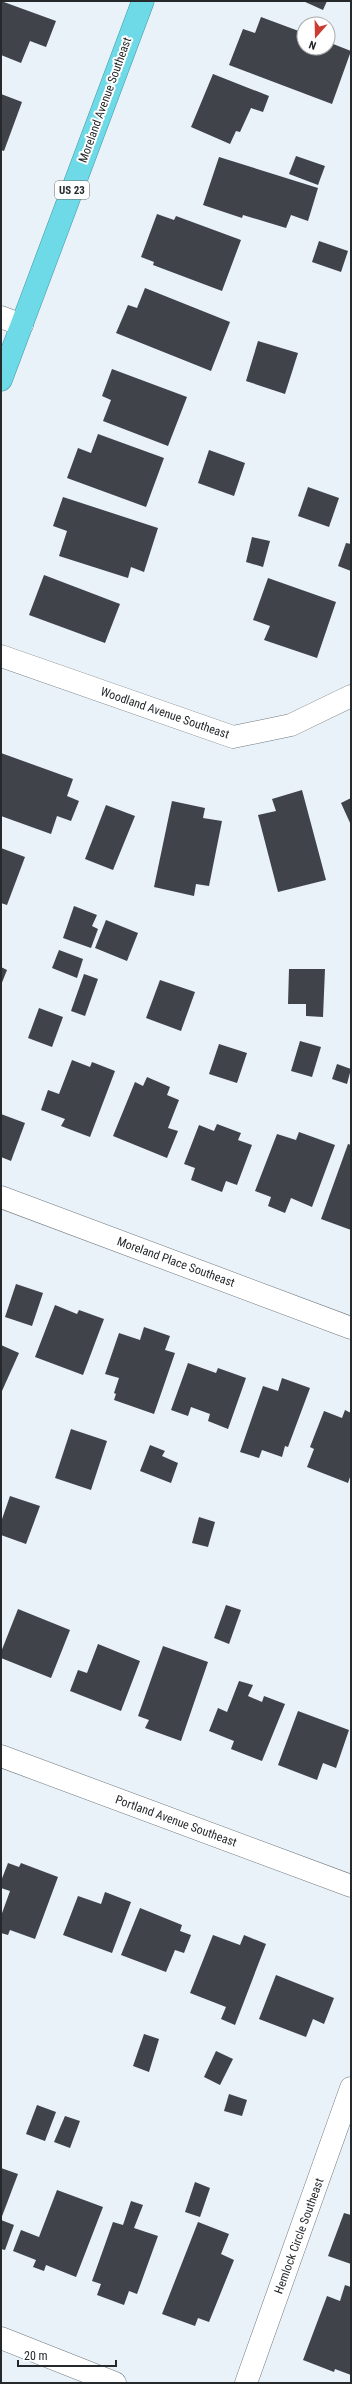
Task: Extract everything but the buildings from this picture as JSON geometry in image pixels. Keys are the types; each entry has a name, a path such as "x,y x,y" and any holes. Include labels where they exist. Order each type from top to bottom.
{"highway":[{"name":"Moreland Avenue Southeast","path":"1,380 143,1"}],"street":[{"path":"1,317 22,325"},
{"name":"Woodland Avenue Southeast","path":"1,656 233,738 291,725 351,696"},
{"name":"Moreland Place Southeast","path":"1,1197 351,1328"},
{"name":"Portland Avenue Southeast","path":"1,1756 351,1886"},
{"name":"Hemlock Circle Southeast","path":"246,2383 351,2088"},
{"path":"1,2338 115,2383"}]}
